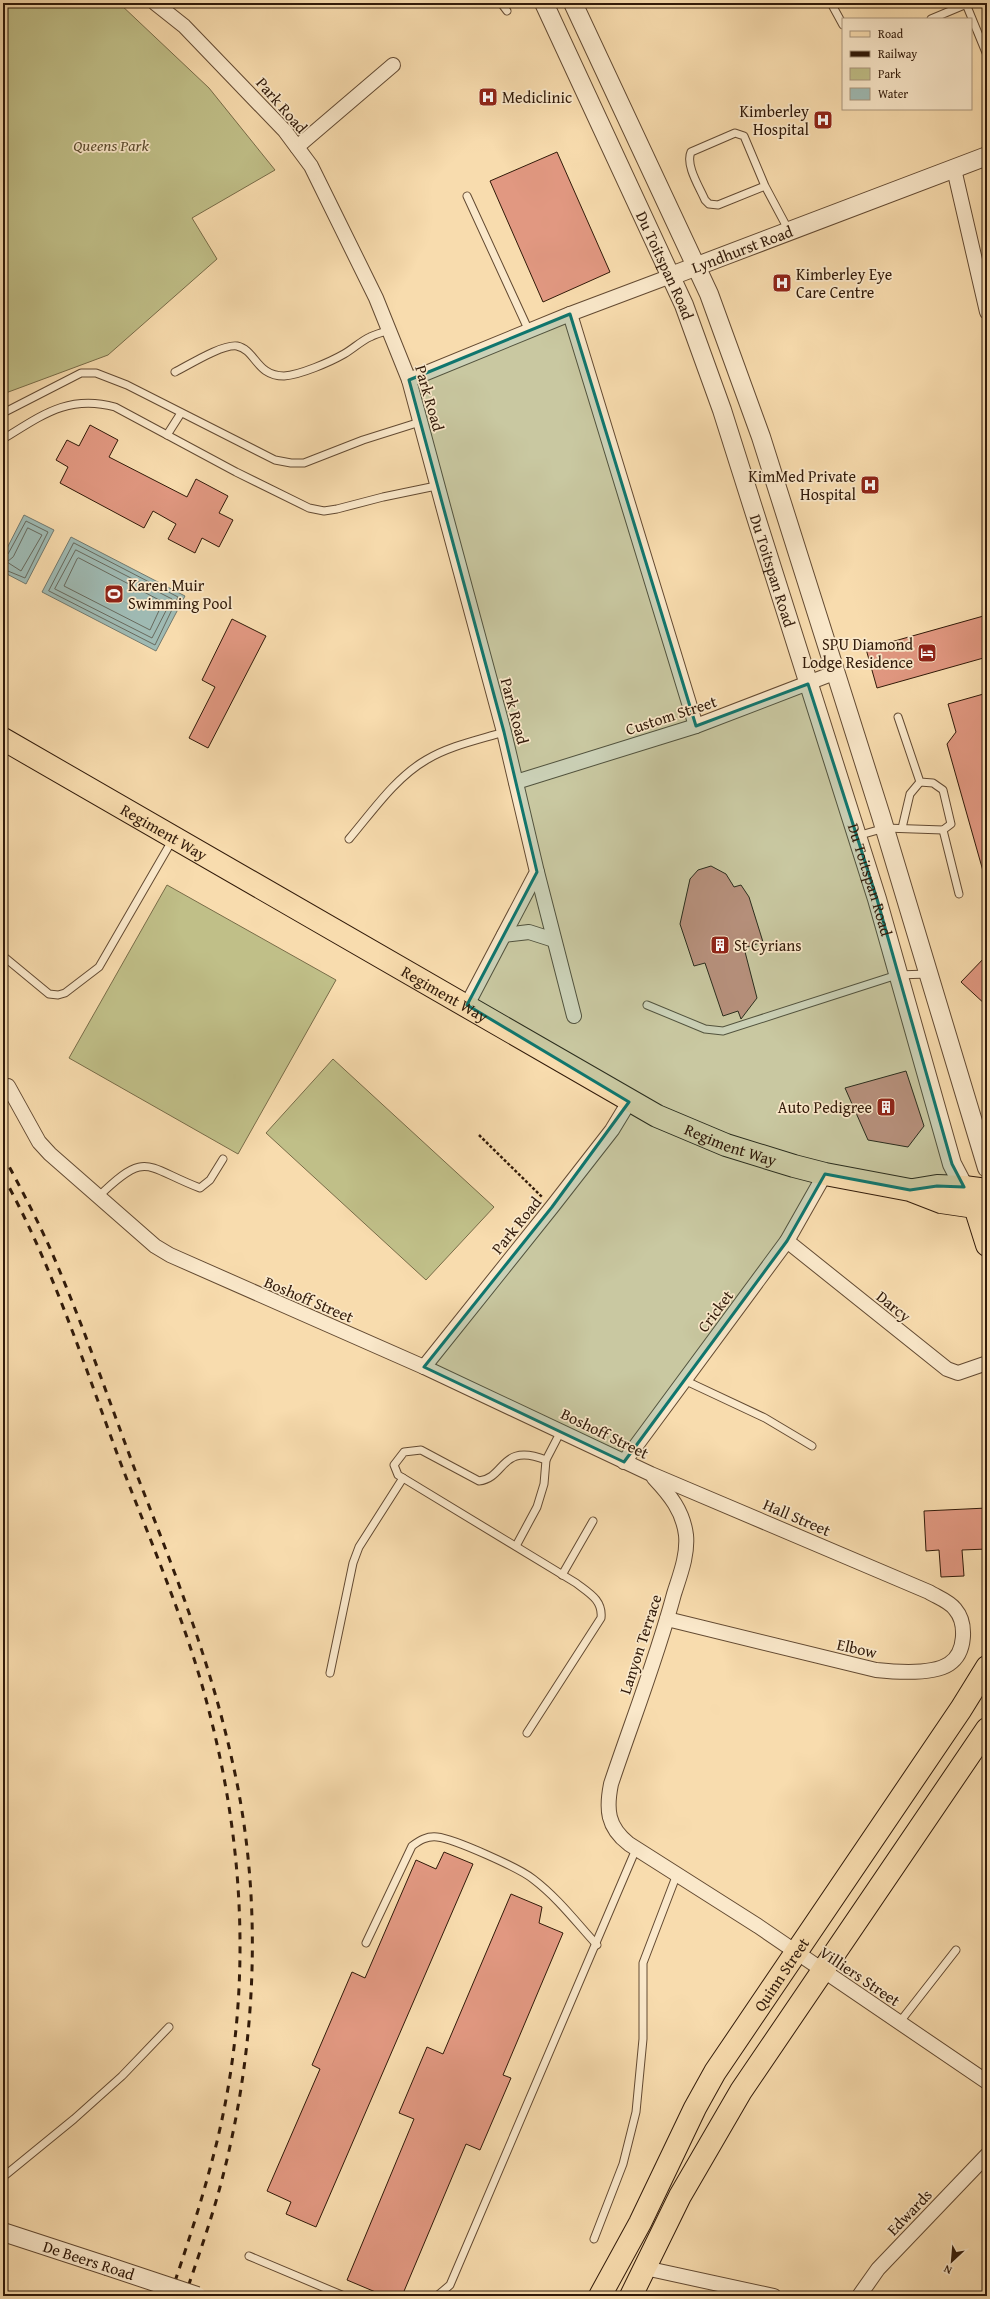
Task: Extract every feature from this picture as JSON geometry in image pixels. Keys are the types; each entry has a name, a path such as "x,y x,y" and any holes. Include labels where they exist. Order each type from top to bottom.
{"main road":[{"name":"Regiment Way","path":"3,740 467,1005 629,1102 684,1129 726,1145 825,1174 910,1190 941,1202 983,1202"},
{"name":"Regiment Way","path":"910,1190 937,1186 964,1187"},
{"name":"Du Toitspan Road","path":"964,1187 983,1202 987,1245"},
{"name":"Quinn Street","path":"600,2296 640,2223 695,2108 715,2072 961,1709 987,1667"},
{"name":"Quinn Street","path":"631,2296 692,2174 741,2091 987,1729"}],"street":[{"name":"Park Road","path":"155,3 184,26 272,115 311,166 390,330 409,380 436,486 504,732 537,872 574,1016"},
{"name":"Du Toitspan Road","path":"544,3 684,305 722,410 877,899 897,975 936,1101 952,1164 964,1187"},
{"name":"Du Toitspan Road","path":"573,3 709,294 761,437 834,673 885,828 987,1168"},
{"path":"297,147 393,65"},
{"name":"Lyndhurst Road","path":"409,380 570,314 987,156"},
{"path":"954,169 987,312"},
{"path":"570,314 696,726"},
{"name":"Custom Street","path":"516,782 696,726 834,673"},
{"path":"467,1005 537,872"},
{"path":"504,934 529,932 554,940"},
{"name":"Boshoff Street","path":"8,1086 39,1142 98,1197 155,1246 184,1263 424,1367 561,1430 651,1474"},
{"name":"Park Road","path":"424,1367 612,1130 629,1102"},
{"name":"Cricket","path":"624,1462 787,1241 825,1174"},
{"name":"Darcy","path":"787,1241 947,1369 958,1373 987,1363"},
{"name":"Hall Street","path":"651,1474 929,1592"},
{"name":"Lanyon Terrace","path":"615,1832 610,1821 608,1805 611,1784 667,1619 685,1556 686,1536 676,1505 651,1474"},
{"name":"Elbow","path":"667,1619 876,1670 919,1671 949,1664 958,1655 963,1630 960,1617 954,1607 929,1592"},
{"name":"Villiers Street","path":"615,1832 636,1849 796,1952 987,2082"},
{"name":"Edwards","path":"859,2296 878,2269 987,2155"},
{"name":"De Beers Road","path":"3,2232 197,2296"},
{"path":"645,2268 774,2296"}],"lane":[{"path":"502,3 507,11"},
{"path":"831,3 842,23"},
{"path":"933,18 951,6 967,3 984,40 987,56"},
{"path":"765,186 718,206 709,204 705,200 692,169 689,156 691,152 729,136 740,134 744,136 765,186 790,231"},
{"path":"467,196 530,331"},
{"path":"175,372 218,350 236,346 247,350 260,367 270,374 285,376 345,354 369,337 390,330"},
{"path":"3,413 73,377 88,372 109,377 276,460 291,463 304,463 363,440 420,422"},
{"path":"3,439 57,408 80,403 96,402 115,407 309,508 324,511 436,486"},
{"path":"167,435 181,413"},
{"path":"898,717 920,782"},
{"path":"349,839 406,775 425,761 446,750 504,732"},
{"path":"902,828 910,794 920,782"},
{"path":"857,836 885,828 943,830 951,824 943,790 933,783 920,782"},
{"path":"943,830 958,894"},
{"path":"3,956 49,994 58,995 65,993 99,967 174,837"},
{"path":"647,1005 705,1029 723,1031 897,975 928,974"},
{"path":"98,1197 117,1178 133,1169 148,1165 200,1188 210,1180 222,1160"},
{"path":"684,1380 765,1418 812,1446"},
{"path":"516,1546 537,1508 543,1489 546,1460 561,1430"},
{"path":"527,1733 601,1618 602,1610 599,1602 592,1594 562,1575 398,1475 394,1465 404,1452 412,1449 421,1450 479,1482 488,1478 509,1459 516,1456 536,1457 546,1460"},
{"path":"330,1673 353,1563 360,1547 403,1478"},
{"path":"562,1575 593,1521"},
{"path":"366,1943 412,1846 419,1840 438,1837 491,1857 532,1878 563,1905 597,1945"},
{"path":"437,2296 450,2285 597,1945 636,1849"},
{"path":"594,2239 623,2164 636,2112 643,2039 643,1963 677,1874"},
{"path":"899,2023 956,1950"},
{"path":"3,2177 74,2119 122,2076 169,2027"},
{"path":"249,2256 344,2296"}],"path":[{"path":"479,1135 552,1207"}],"highlighted area":[{"path":"570,314 696,726 808,684 877,899 952,1164 964,1187 937,1186 910,1190 825,1174 787,1241 624,1462 424,1367 552,1207 629,1102 467,1005 537,872 504,732 409,380"}],"green space":[{"name":"Queens Park","path":"3,3 119,3 209,88 275,170 192,218 217,259 108,355 3,394"},
{"path":"167,885 336,980 238,1154 69,1058"},
{"path":"333,1059 494,1207 426,1280 266,1133"}],"water":[{"path":"24,515 54,530 26,584 3,572 3,556"},
{"name":"Karen Muir Swimming Pool","path":"71,537 185,596 156,651 42,592"}],"building":[{"path":"557,152 610,272 543,302 490,181"},
{"path":"90,425 118,440 109,457 187,497 196,479 228,496 219,513 233,520 219,547 202,538 195,553 168,539 176,524 153,511 144,528 60,483 68,467 56,460 67,440 79,446"},
{"name":"SPU Diamond Lodge Residence","path":"987,615 987,657 877,688 866,649"},
{"path":"232,619 266,636 208,748 189,738 215,687 202,680"},
{"path":"987,693 987,871 983,871 947,744 956,732 948,704"},
{"name":"St Cyrians","path":"711,866 726,874 734,887 741,885 749,897 763,942 744,948 757,998 741,1019 738,1011 723,1016 705,963 694,966 680,924 690,879 698,870"},
{"path":"987,955 987,1006 961,982"},
{"name":"Auto Pedigree","path":"906,1071 924,1126 908,1147 868,1140 845,1088"},
{"path":"987,1508 987,1549 962,1550 964,1576 941,1577 939,1550 926,1551 924,1511"},
{"path":"444,1852 473,1864 316,2227 286,2214 291,2202 267,2191 320,2069 312,2065 352,1972 365,1978 416,1860 436,1869"},
{"path":"511,1894 542,1907 539,1923 563,1933 503,2075 511,2078 480,2150 466,2144 402,2296 385,2296 347,2280 414,2119 399,2113 427,2047 443,2054"}],"railway":[{"path":"3,1155 38,1223 61,1274 176,1577 213,1686 232,1760 242,1812 249,1866 252,1920 252,1974 242,2082 220,2187 185,2296"},
{"path":"3,1176 21,1210 53,1281 182,1622 193,1654 211,1719 223,1774 232,1829 238,1885 240,1940 239,1996 234,2051 225,2106 212,2161 187,2246 170,2296"}],"place":[{"name":"Mediclinic","path":"488,97"},
{"name":"Kimberley Hospital","path":"823,120"},
{"name":"Kimberley Eye Care Centre","path":"782,283"},
{"name":"KimMed Private Hospital","path":"870,485"},
{"name":"Karen Muir Swimming Pool","path":"114,594"},
{"name":"SPU Diamond Lodge Residence","path":"927,653"},
{"name":"St Cyrians","path":"720,945"},
{"name":"Auto Pedigree","path":"886,1107"}]}
